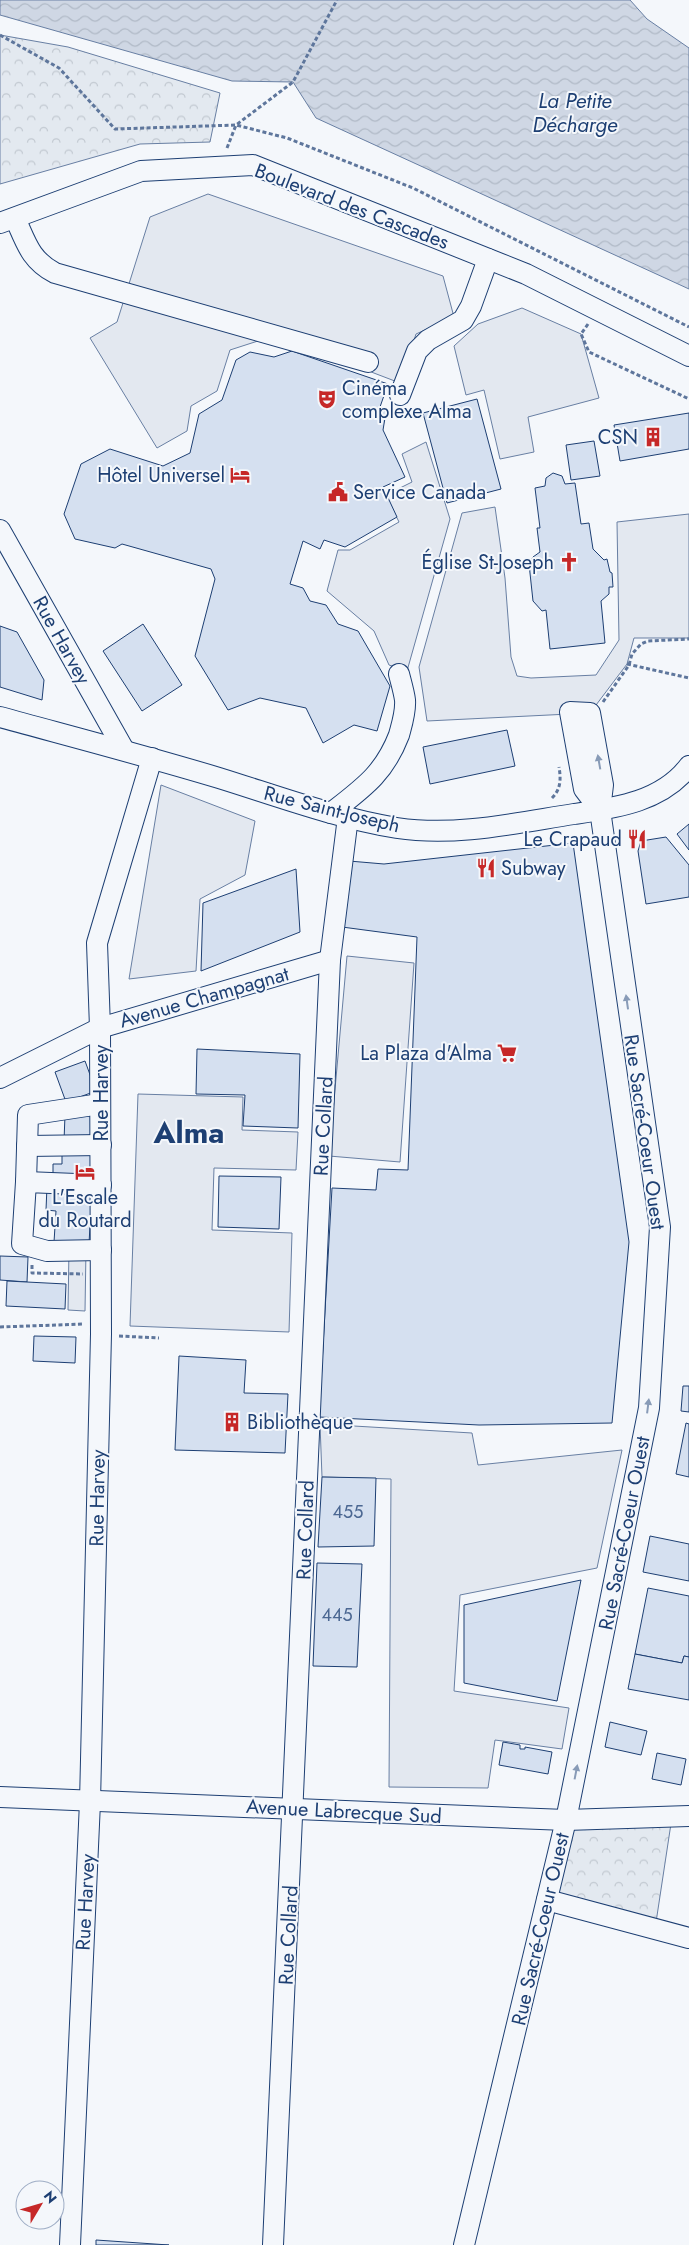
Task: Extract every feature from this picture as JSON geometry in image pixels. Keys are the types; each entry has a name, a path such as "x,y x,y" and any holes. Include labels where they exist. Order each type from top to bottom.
{"street":[{"name":"Boulevard des Cascades","path":"8,220 141,171 253,165 526,274 689,356"},
{"path":"8,220 32,255 42,266 55,273 368,362"},
{"path":"400,395 417,352 428,340 463,320 471,306 488,260"},
{"name":"Rue Harvey","path":"0,530 124,750"},
{"path":"339,815 382,770 395,745 403,722 405,701 399,674"},
{"path":"590,713 570,712 584,789 600,810"},
{"name":"Rue Saint-Joseph","path":"0,717 152,758 339,815 398,828 468,829 600,810 648,798 672,785 689,766"},
{"name":"Rue Harvey","path":"70,2245 89,1801 101,1324 100,1028 97,940 152,758"},
{"name":"Rue Sacré-Coeur Ouest","path":"464,2245 566,1820 649,1408 660,1227 600,810"},
{"name":"Rue Collard","path":"273,2245 294,1809 330,960 339,815"},
{"name":"Avenue Champagnat","path":"0,1078 100,1028 330,960"},
{"path":"100,1104 28,1115 22,1244 47,1251 101,1250"},
{"path":"27,1146 101,1145"},
{"path":"26,1182 101,1185"},
{"name":"Avenue Labrecque Sud","path":"0,1797 566,1820 689,1816"},
{"path":"547,1900 689,1938"}],"path":[{"path":"236,125 293,82 337,0"},
{"path":"0,35 59,68 115,129 236,125 287,138 413,188 689,327"},
{"path":"611,288 581,334 589,352 689,399"},
{"path":"590,713 600,706 628,665 632,654 641,644 648,641 689,639"},
{"path":"628,665 689,678"},
{"path":"545,801 552,798 559,788 561,778 558,761"},
{"path":"0,1327 101,1324"},
{"path":"119,1336 159,1338"}],"green space":[{"path":"0,35 68,47 220,93 210,142 140,144 0,184"},
{"path":"672,1817 655,1929 547,1900 566,1820"}],"shaded area":[{"path":"208,194 443,276 454,317 416,334 400,383 298,344 261,340 230,350 217,391 191,406 187,431 157,448 90,338 117,322 150,217"},
{"path":"522,308 581,334 599,398 528,417 534,452 500,459 484,390 466,395 454,346 478,324"},
{"path":"426,442 450,519 407,671 389,665 374,631 327,591 338,550 350,550 399,522 386,495 412,482 402,454"},
{"path":"495,507 505,578 511,657 517,676 531,678 596,675 619,640 617,522 689,514 689,638 634,638 627,664 590,713 427,721 419,667 462,513"},
{"path":"161,785 255,821 245,875 200,899 196,971 129,979"},
{"path":"347,956 414,963 400,1162 329,1156"},
{"path":"138,1094 243,1097 242,1130 298,1132 296,1170 214,1168 212,1230 292,1233 289,1332 130,1326"},
{"path":"69,1249 86,1249 85,1311 68,1310"},
{"path":"320,1424 472,1433 478,1465 622,1450 597,1568 460,1595 454,1691 569,1708 562,1749 495,1740 488,1788 389,1787 391,1479 322,1477"}],"water":[{"name":"La Petite Décharge","path":"0,0 630,0 647,19 689,48 689,289 316,118 293,82 232,81 0,15"}],"building":[{"path":"292,351 388,384 380,407 386,412 383,430 405,477 383,487 397,517 345,547 324,540 320,549 303,541 290,584 303,588 310,601 326,605 338,624 358,631 390,686 377,731 354,725 323,743 306,708 260,698 228,710 195,656 215,579 211,569 122,544 115,548 75,539 64,514 81,464 110,449 163,466 190,453 199,414 222,400 236,360 250,352 274,357"},
{"path":"477,399 501,489 447,503 423,413"},
{"name":"CSN","path":"689,413 689,449 620,461 614,425"},
{"path":"594,441 600,476 571,480 566,445"},
{"name":"Église St-Joseph","path":"553,473 562,476 565,484 575,483 581,524 589,523 593,549 604,560 607,559 610,572 612,573 613,587 609,587 609,594 601,601 605,643 550,649 546,610 542,611 533,601 529,564 533,557 540,552 537,528 540,528 535,488 545,486 546,478"},
{"path":"143,624 182,685 142,711 103,651"},
{"path":"0,626 17,632 44,680 42,700 0,687"},
{"path":"507,730 515,766 430,784 423,747"},
{"path":"689,824 689,850 677,834"},
{"path":"666,837 689,865 689,897 646,904 638,851 641,841"},
{"name":"La Plaza d'Alma","path":"573,843 629,1242 612,1423 479,1425 319,1417 332,1188 376,1190 378,1169 408,1170 417,937 342,927 349,861 384,864"},
{"path":"296,869 300,932 201,971 203,903"},
{"path":"197,1049 300,1054 298,1128 243,1126 245,1095 196,1094"},
{"path":"85,1061 96,1091 66,1102 55,1072"},
{"path":"65,1115 95,1116 94,1142 64,1141"},
{"path":"62,1151 94,1151 94,1182 53,1182 53,1164 62,1164"},
{"path":"219,1176 281,1177 279,1229 218,1227"},
{"path":"47,1186 92,1188 89,1244 54,1242 56,1211 46,1210"},
{"path":"0,1256 28,1257 27,1282 0,1280"},
{"path":"7,1281 66,1284 65,1309 6,1306"},
{"path":"34,1336 76,1337 75,1363 33,1361"},
{"name":"Bibliothèque","path":"179,1356 246,1360 244,1393 288,1394 285,1453 175,1450"},
{"path":"683,1386 689,1386 689,1412 681,1411"},
{"path":"686,1423 689,1424 689,1477 676,1474"},
{"path":"322,1477 376,1478 374,1546 318,1547"},
{"path":"650,1536 689,1544 689,1581 643,1572"},
{"path":"317,1563 362,1564 357,1667 313,1666"},
{"path":"581,1580 557,1701 464,1683 464,1605"},
{"path":"648,1588 689,1596 689,1657 684,1656 682,1663 635,1654"},
{"path":"635,1654 682,1663 684,1656 689,1657 689,1700 628,1689"},
{"path":"610,1722 647,1731 641,1755 605,1747"},
{"path":"503,1742 520,1745 520,1749 525,1749 525,1747 552,1752 548,1774 499,1765"},
{"path":"657,1753 686,1759 681,1785 652,1779"},
{"path":"96,2240 169,2245 96,2245"}],"place":[{"name":"Cinéma complexe Alma","path":"327,399"},
{"name":"CSN","path":"653,437"},
{"name":"Hôtel Universel","path":"240,475"},
{"name":"Service Canada","path":"338,492"},
{"name":"Église St-Joseph","path":"569,562"},
{"name":"Le Crapaud","path":"637,839"},
{"name":"Subway","path":"486,868"},
{"name":"La Plaza d'Alma","path":"507,1053"},
{"name":"L'Escale du Routard","path":"85,1172"},
{"name":"Bibliothèque","path":"232,1422"}],"district":[{"name":"Alma","path":"189,1133"}]}
